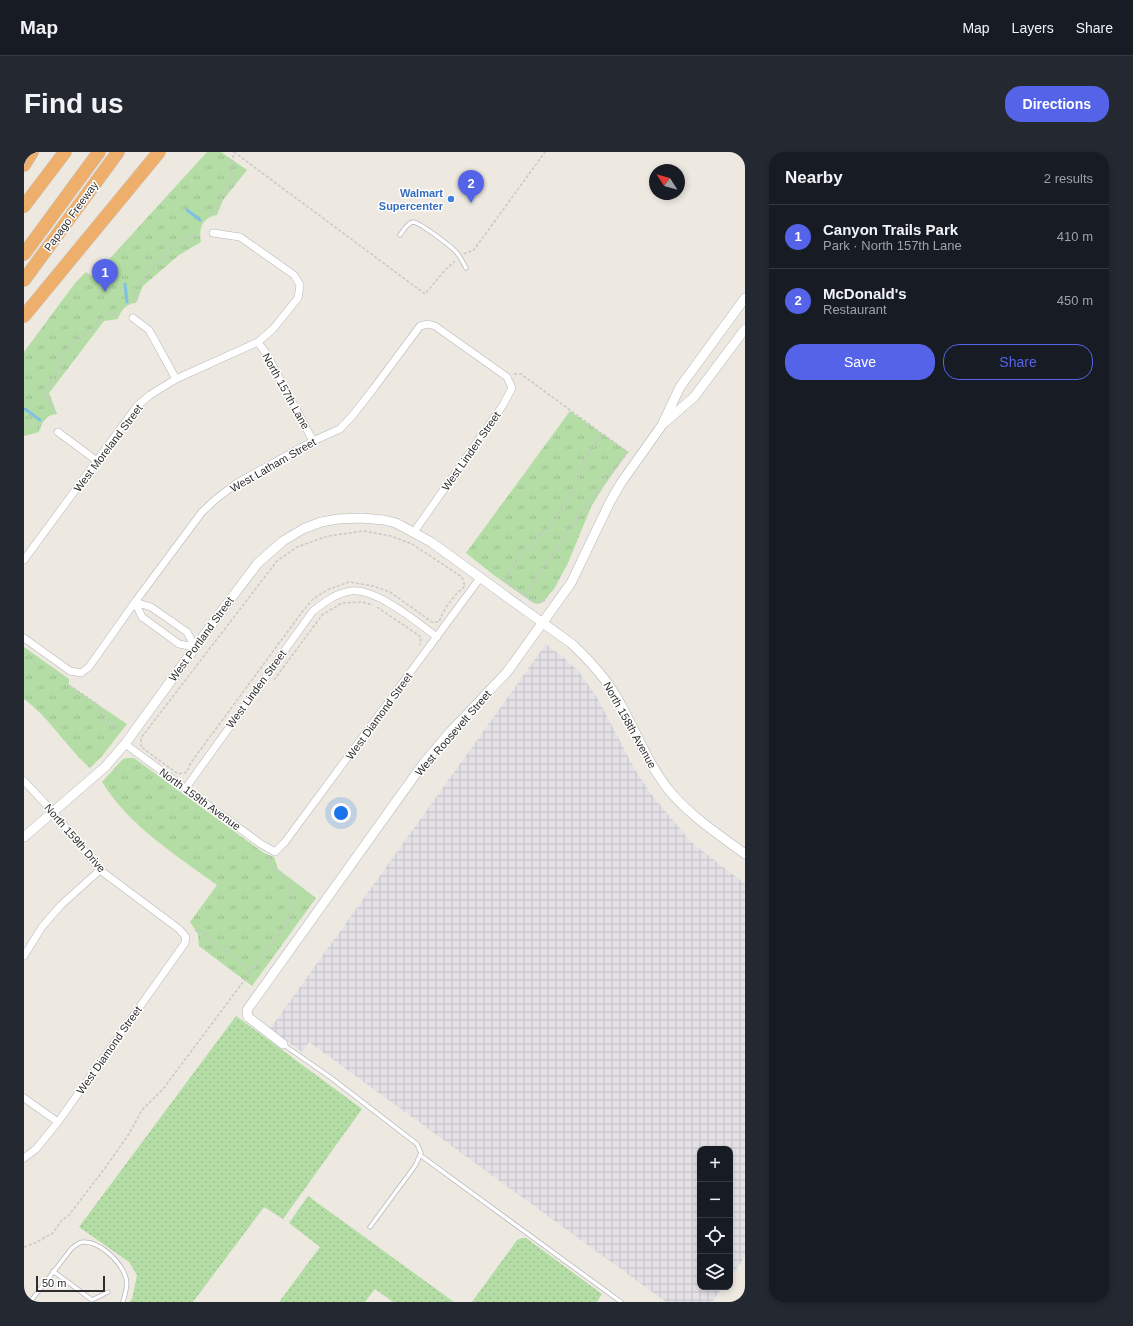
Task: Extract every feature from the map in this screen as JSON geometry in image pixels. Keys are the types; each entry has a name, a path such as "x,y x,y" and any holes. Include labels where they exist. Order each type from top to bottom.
{"highway":[{"path":"24,165 32,152"},
{"path":"24,206 65,152"},
{"path":"24,254 99,152"},
{"name":"Papago Freeway","path":"24,280 118,152"},
{"path":"24,316 159,152"}],"street":[{"name":"West Moreland Street","path":"24,560 137,406 176,379 258,342 273,329 298,298 300,285 294,276 240,237 213,234"},
{"name":"West Roosevelt Street","path":"283,1044 248,1018 247,1010 423,764 451,731 507,672 570,583 610,502 621,483 662,425 680,386 745,298"},
{"path":"132,318 149,330 176,379"},
{"name":"West Latham Street","path":"24,638 70,671 81,673 89,667 202,512 237,483 313,441 340,429 374,388 420,326 428,324 435,326 507,377 512,388"},
{"name":"West Roosevelt Street","path":"662,425 694,398 745,329"},
{"name":"North 157th Lane","path":"258,342 267,355 313,441"},
{"name":"West Linden Street","path":"414,532 503,405 512,388"},
{"path":"58,432 97,461"},
{"name":"West Portland Street","path":"24,837 106,767 125,744 258,564 283,540 303,529 321,522 338,519 361,518 384,520 396,523 414,532"},
{"name":"North 158th Avenue","path":"414,532 431,542 542,622 572,644 589,659 616,696 650,763 668,789 693,815 745,854"},
{"name":"West Diamond Street","path":"275,852 285,842 480,578"},
{"name":"West Linden Street","path":"185,788 313,611 334,596 352,591 369,593 390,604 437,637"},
{"path":"135,602 150,607 187,632 196,647"},
{"path":"135,602 142,617 179,644 196,647"},
{"name":"North 159th Avenue","path":"125,744 261,844 275,852"},
{"name":"North 159th Drive","path":"24,781 53,812 100,870 179,929 186,937"},
{"path":"24,956 42,927 61,905 100,870"},
{"name":"West Diamond Street","path":"24,1158 36,1149 58,1122 185,943 186,937"},
{"path":"24,1098 58,1122"}],"lane":[{"path":"400,235 407,225 413,222 418,224 456,251 466,268"},
{"path":"283,1044 330,1077 417,1144 421,1153 415,1166 370,1227"},
{"path":"420,1155 621,1302"},
{"path":"30,1302 72,1248 81,1242 100,1246 117,1262 125,1275 127,1287 123,1302"},
{"path":"54,1271 92,1300 108,1292"}],"path":[{"path":"209,216 232,180 234,152"},
{"path":"137,301 135,288 156,267 169,250 181,240 198,235"},
{"path":"56,414 45,392 59,368 66,350 72,342 91,330 106,314 117,314"},
{"path":"514,374 521,374 628,452 614,470 606,476 588,505 570,528 524,595"},
{"path":"24,426 28,424 39,424"},
{"path":"547,597 545,600 536,603 504,580 522,554 547,528 566,504 577,484 584,460 598,441 600,432 598,431"},
{"path":"271,685 322,615 342,603 362,602 376,606 421,637 420,647"},
{"path":"69,685 97,704 102,710 103,719 120,730"},
{"path":"24,1247 53,1233 61,1221 76,1207 129,1134 142,1110 163,1089 285,926 293,912 292,896 288,881 272,868 268,857"},
{"path":"195,931 201,931 251,971"}],"shaded area":[{"path":"546,644 579,672 598,699 634,768 651,794 691,842 745,884 745,1257 733,1273 733,1146 697,1146 697,1290 721,1290 712,1302 666,1302 309,1042 302,1052 270,1029"}],"green space":[{"path":"207,152 221,152 247,170 223,200 217,215 208,218 203,224 200,232 201,242 179,255 143,286 136,303 125,308 121,312 118,319 104,321 49,393 57,414 47,417 41,425 39,432 24,436 24,352 75,283 86,272 93,277"},
{"path":"570,411 628,452 591,507 568,563 554,589 542,603 537,604 495,576 466,553"},
{"path":"24,647 69,679 69,685 127,724 102,756 90,768 73,751 50,723 24,699"},
{"path":"134,758 264,853 274,857 278,869 316,898 252,986 199,946 198,934 190,922 217,885 154,839 139,826 113,798 102,782 123,759"},
{"path":"236,1016 362,1109 283,1219 264,1207 193,1302 129,1302 132,1299 137,1275 129,1262 79,1227"},
{"path":"308,1196 454,1302 393,1302 375,1289 365,1302 279,1302 320,1247 289,1223"},
{"path":"526,1238 602,1294 597,1302 472,1302 517,1240"}],"waterway":[{"path":"187,210 200,220"},
{"path":"125,284 127,302"},
{"path":"25,409 40,420"}],"place":[{"name":"Walmart Supercenter","path":"451,199"},
{"name":"McDonald's","path":"471,203"},
{"name":"Canyon Trails Park","path":"105,292"}]}
